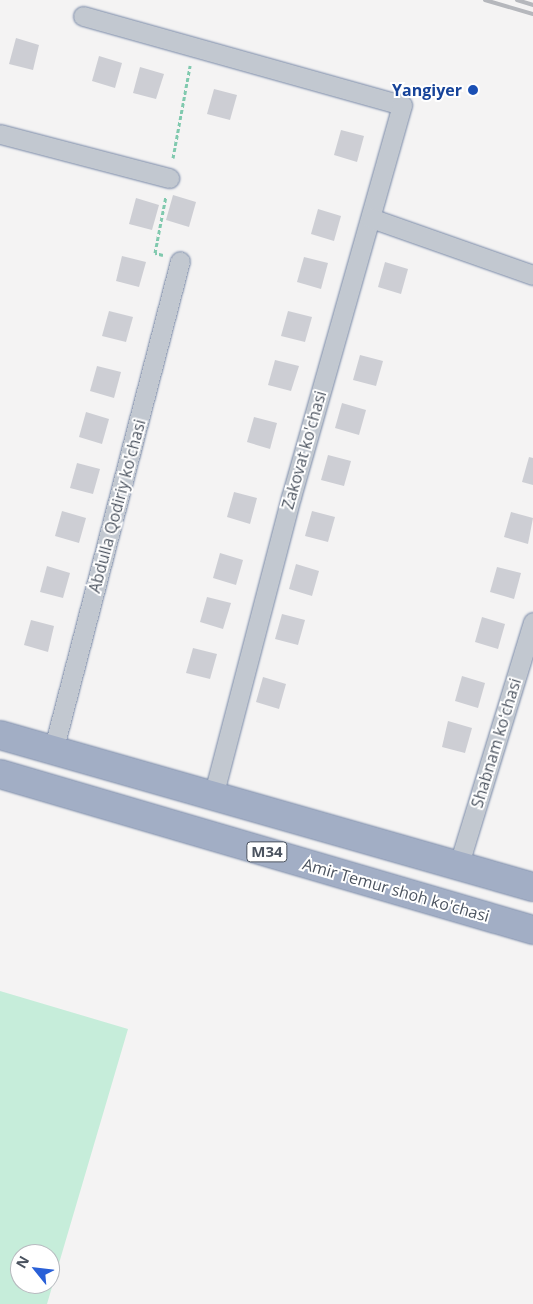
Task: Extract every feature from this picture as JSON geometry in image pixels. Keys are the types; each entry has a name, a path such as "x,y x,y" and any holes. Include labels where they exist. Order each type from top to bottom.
{"highway":[{"name":"M34","path":"0,735 213,797 459,864 533,887"},
{"name":"Amir Temur shoh ko'chasi","path":"0,774 533,930"}],"street":[{"name":"Zakovat ko'chasi","path":"83,16 402,105 291,497 213,797"},
{"path":"0,134 169,178"},
{"path":"371,218 533,275"},
{"name":"Abdulla Qodiriy ko'chasi","path":"53,751 180,261"},
{"name":"Shabnam koʻchasi","path":"459,864 533,622"}],"green space":[{"path":"0,991 128,1029 60,1260 60,1244 10,1244 10,1294 50,1294 47,1304 0,1304"}],"building":[{"path":"16,38 39,45 33,70 9,64"},
{"path":"99,56 122,63 115,88 92,81"},
{"path":"140,67 164,74 156,99 133,93"},
{"path":"214,89 237,95 230,120 207,114"},
{"path":"341,130 364,136 357,162 334,155"},
{"path":"173,195 196,202 189,227 166,220"},
{"path":"136,198 159,205 152,230 129,224"},
{"path":"318,209 341,216 334,241 311,234"},
{"path":"122,256 146,262 139,287 116,281"},
{"path":"304,257 328,263 321,289 297,282"},
{"path":"385,262 408,269 401,294 378,287"},
{"path":"109,311 133,317 126,342 102,336"},
{"path":"288,311 312,317 305,342 281,336"},
{"path":"360,355 383,361 376,386 353,380"},
{"path":"275,360 299,366 291,391 268,385"},
{"path":"97,366 121,372 114,398 90,391"},
{"path":"342,403 366,410 359,435 335,428"},
{"path":"86,412 109,419 102,444 79,437"},
{"path":"254,417 277,423 270,449 247,442"},
{"path":"328,455 351,461 344,486 321,480"},
{"path":"529,457 533,458 533,485 522,482"},
{"path":"77,463 100,469 93,494 70,488"},
{"path":"234,492 257,498 250,524 227,517"},
{"path":"62,511 86,518 79,543 55,536"},
{"path":"312,511 335,517 328,542 305,536"},
{"path":"511,512 533,518 528,544 504,537"},
{"path":"220,553 243,560 236,585 213,578"},
{"path":"296,564 319,571 312,596 289,589"},
{"path":"47,566 70,573 63,598 40,592"},
{"path":"497,567 521,573 514,599 490,592"},
{"path":"207,597 231,603 223,629 200,622"},
{"path":"282,614 305,620 298,645 275,639"},
{"path":"482,617 505,624 498,649 475,642"},
{"path":"31,620 54,626 48,652 24,645"},
{"path":"193,648 217,654 210,679 186,673"},
{"path":"462,676 485,683 478,708 455,701"},
{"path":"263,677 286,684 279,709 256,702"},
{"path":"448,721 472,728 465,753 442,747"}],"railway":[{"path":"485,0 533,14"},
{"path":"517,0 533,5"}],"place":[{"name":"Yangiyer","path":"473,90"}]}
